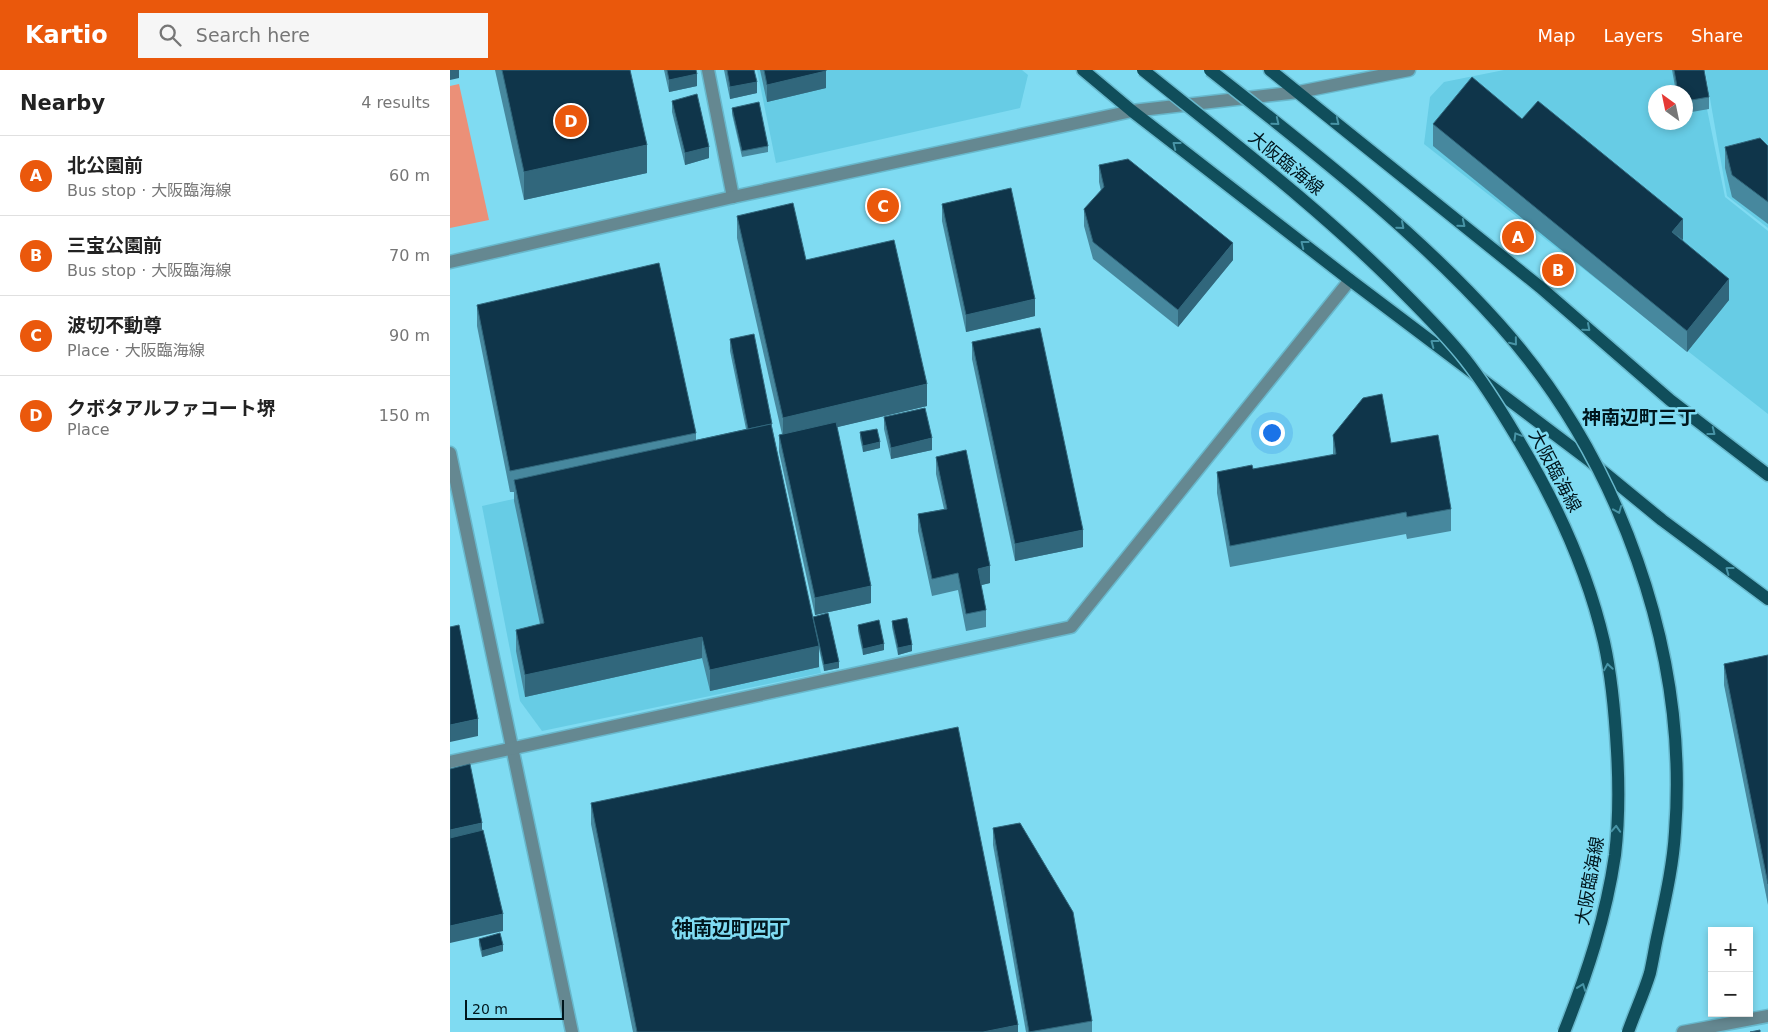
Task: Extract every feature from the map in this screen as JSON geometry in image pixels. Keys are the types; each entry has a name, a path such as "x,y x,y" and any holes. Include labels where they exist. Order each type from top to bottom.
{"main road":[{"path":"1083,70 1132,111 1350,280 1590,461 1662,520 1768,599"},
{"name":"大阪臨海線","path":"1143,70 1329,221 1427,316 1465,359 1498,406 1530,458 1560,515 1585,577 1604,643 1615,712 1619,783 1615,853 1602,921 1583,985 1564,1032"},
{"name":"大阪臨海線","path":"1210,70 1412,235 1501,326 1541,376 1579,434 1612,495 1637,558 1657,628 1670,693 1676,762 1675,832 1665,901 1650,973 1628,1032"},
{"path":"1270,70 1540,287 1670,400 1768,476"}],"street":[{"path":"708,70 733,197"},
{"path":"450,262 733,197 1132,111 1299,92 1402,71"},
{"path":"450,762 1071,627 1350,280"},
{"path":"450,453 572,1032"},
{"path":"1683,1032 1768,1016"}],"shaded area":[{"path":"757,70 1022,70 1028,75 1020,108 776,163"},
{"path":"1504,70 1699,70 1725,197 1768,231 1768,414 1424,144 1430,97 1444,82"},
{"path":"1705,70 1768,70 1768,228 1727,196"},
{"path":"459,84 489,220 450,228 450,86"},
{"path":"773,441 821,673 542,731 520,701 482,506"}],"building":[{"path":"502,70 630,70 647,145 524,172"},
{"path":"667,70 696,70 697,74 669,80"},
{"path":"727,70 754,70 757,82 730,87"},
{"path":"764,70 826,70 826,71 767,85"},
{"path":"1674,70 1704,70 1709,97 1693,100 1693,85 1677,85"},
{"path":"1472,77 1522,119 1538,101 1683,219 1672,232 1729,279 1687,331 1433,124"},
{"path":"697,94 709,147 685,153 672,101"},
{"path":"759,102 768,146 742,151 732,108"},
{"path":"1760,138 1768,146 1768,202 1732,175 1725,147"},
{"path":"1128,159 1233,243 1178,310 1093,242 1084,209 1104,187 1099,165"},
{"path":"1011,188 1035,299 966,315 942,204"},
{"path":"887,195 890,205 878,208 875,197"},
{"path":"793,203 806,260 894,240 927,384 783,418 737,216"},
{"path":"659,263 696,433 510,471 477,305"},
{"path":"1040,328 1083,530 1015,544 972,342"},
{"path":"754,334 772,424 748,429 730,339"},
{"path":"1382,394 1391,443 1438,435 1451,509 1407,517 1406,512 1230,546 1217,472 1252,465 1253,469 1336,454 1333,435 1363,398"},
{"path":"925,408 932,438 891,448 884,417"},
{"path":"836,422 871,586 815,598 779,435"},
{"path":"771,424 819,646 710,670 702,637 525,675 516,630 544,623 514,480"},
{"path":"877,429 880,442 863,446 860,432"},
{"path":"966,450 990,566 978,569 986,610 966,614 958,573 932,579 918,514 947,509 936,457"},
{"path":"828,613 839,662 824,665 813,617"},
{"path":"907,618 912,645 898,648 892,621"},
{"path":"879,620 884,644 863,649 858,625"},
{"path":"459,625 478,719 450,725 450,627"},
{"path":"1768,655 1768,884 1724,664"},
{"path":"958,727 1018,1025 983,1032 637,1032 591,803"},
{"path":"470,764 482,823 450,830 450,769"},
{"path":"1020,823 1073,912 1092,1021 1029,1032 993,828"},
{"path":"483,830 503,914 450,926 450,838"},
{"path":"500,933 503,945 482,951 479,939"}],"place":[{"name":"クボタアルファコート堺","path":"571,121"},
{"name":"波切不動尊","path":"883,206"},
{"name":"北公園前","path":"1518,237"},
{"name":"三宝公園前","path":"1558,270"}],"district":[{"name":"神南辺町三丁","path":"1639,417"},
{"name":"神南辺町四丁","path":"731,928"}]}
